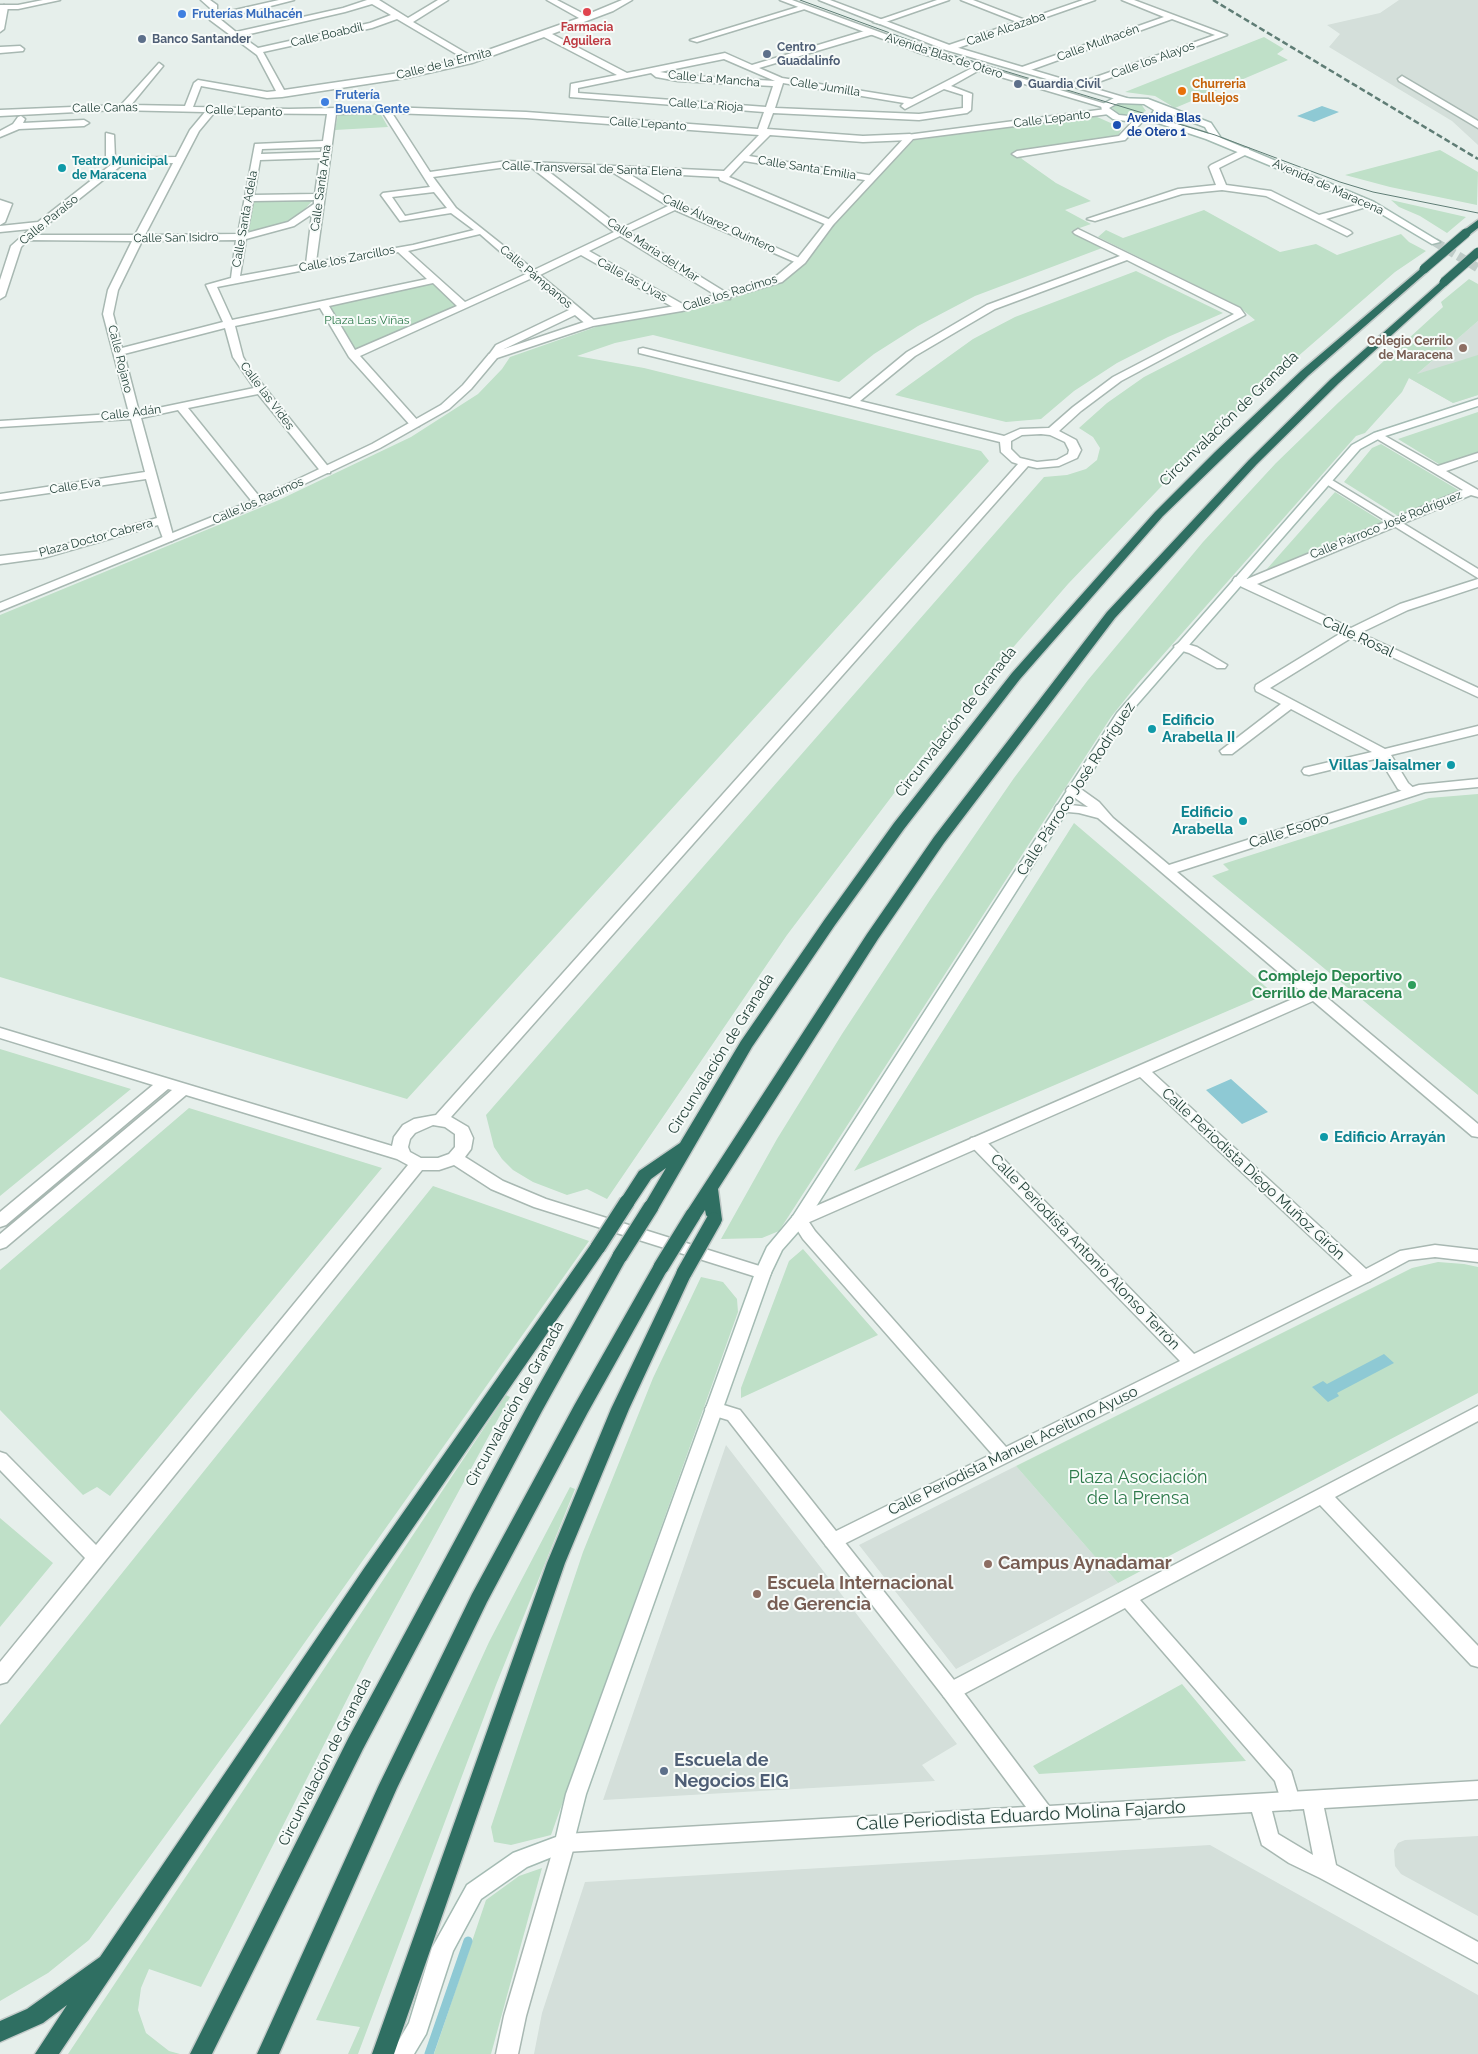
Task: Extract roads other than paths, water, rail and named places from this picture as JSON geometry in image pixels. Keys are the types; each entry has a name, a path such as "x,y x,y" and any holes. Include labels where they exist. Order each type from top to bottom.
{"highway":[{"name":"Circunvalación de Granada","path":"201,2054 356,1744 438,1586 620,1256 746,1045 830,922 899,826 1016,676 1159,514 1305,373 1478,222"},
{"path":"268,2054 388,1787 478,1599 581,1409 661,1267 872,936 939,840 1111,615 1260,455 1335,381 1478,252"},
{"path":"46,2054 372,1572 598,1247 645,1175 688,1144"},
{"path":"383,2054 556,1563 620,1409 684,1273 714,1220 710,1188"},
{"path":"0,2032 35,2016 112,1958"}],"street":[{"path":"0,29 2,7 56,0"},
{"path":"205,0 214,6 214,18 233,35 260,54 282,94 294,100 295,112"},
{"path":"214,18 290,0"},
{"path":"233,35 345,10 373,0 472,60"},
{"path":"407,22 444,0"},
{"path":"551,0 586,18"},
{"name":"Calle de la Ermita","path":"188,109 198,83 267,95 282,94 310,101 360,83 472,60 586,18 628,0"},
{"name":"Avenida Blas de Otero","path":"784,0 871,32 1106,109 1116,118 1139,120 1150,118"},
{"name":"Avenida Blas de Otero","path":"823,0 950,48 1126,99 1145,101 1156,106"},
{"path":"877,22 945,0"},
{"path":"965,0 1024,22"},
{"name":"Calle Alcazaba","path":"950,48 1091,0"},
{"path":"1126,0 1171,17"},
{"path":"694,40 804,8"},
{"name":"Calle Boabdil","path":"256,51 372,25 397,16"},
{"name":"Calle los Alayos","path":"1082,85 1223,35 1171,17"},
{"name":"Calle Mulhacén","path":"1025,69 1171,17"},
{"path":"753,67 871,32"},
{"path":"544,33 624,76"},
{"path":"0,50 20,49"},
{"name":"Calle Jumilla","path":"624,76 725,56 753,67 779,82 913,102"},
{"path":"124,108 159,66"},
{"name":"Calle La Rioja","path":"624,76 574,86 573,95 769,110 885,116 979,68"},
{"name":"Calle La Mancha","path":"651,70 659,75 678,78 779,82"},
{"path":"1402,79 1478,125"},
{"path":"779,82 769,110 764,133 723,178 830,223"},
{"path":"885,116 919,117 967,110 968,94 943,86"},
{"name":"Calle Lepanto","path":"188,109 295,112 310,101 332,110 526,115 863,139 910,137 1106,109 1126,99"},
{"path":"1150,118 1158,113 1156,106"},
{"name":"Avenida de Maracena","path":"1156,106 1208,125 1217,140"},
{"name":"Calle Canas","path":"0,113 75,108 188,109"},
{"name":"Calle Rojano","path":"168,539 108,314 113,290 138,239 178,160 195,130 211,110"},
{"name":"Calle Santa Ana","path":"314,265 310,262 332,110"},
{"name":"Calle Pámpanos","path":"386,110 436,189 453,210 482,231 531,275 591,323"},
{"path":"0,134 21,123 22,113"},
{"name":"Avenida de Maracena","path":"1150,118 1217,140 1371,204 1434,242"},
{"path":"1017,154 1122,138 1139,120"},
{"path":"17,126 84,123"},
{"path":"109,135 110,160 178,160"},
{"name":"Calle los Racimos","path":"493,356 591,323 682,308 778,280 801,261 830,223 910,137"},
{"name":"Calle Santa Adela","path":"237,280 235,276 258,146 327,144"},
{"path":"1222,187 1214,167 1246,152"},
{"name":"Calle Santa Adela","path":"256,158 325,155"},
{"name":"Calle Santa Emilia","path":"743,158 871,178"},
{"name":"Calle Paraíso","path":"0,294 16,246 122,160"},
{"name":"Calle Transversal de Santa Elena","path":"428,175 507,164 726,174"},
{"name":"Calle María del Mar","path":"534,165 622,233 726,296"},
{"name":"Calle Álvarez Quintero","path":"614,169 675,206 801,261"},
{"path":"1092,219 1180,191 1222,187 1254,190 1278,198 1347,233"},
{"path":"436,189 386,195 404,219 453,210"},
{"path":"248,198 319,200"},
{"name":"Calle San Isidro","path":"25,237 40,239 138,239 243,237 264,233 291,224 303,217 319,200"},
{"path":"0,203 7,204 0,222"},
{"path":"1318,218 1371,204"},
{"path":"353,355 464,307 583,252 675,206"},
{"path":"0,230 42,224"},
{"name":"Calle los Zarcillos","path":"211,285 413,248 482,231"},
{"path":"1052,432 1077,409 1117,379 1240,315 1236,310 1078,232"},
{"path":"400,249 464,307"},
{"name":"Calle las Uvas","path":"583,252 682,308"},
{"path":"853,402 877,380 911,354 991,307 1127,257"},
{"path":"118,352 229,324 435,280"},
{"name":"Calle las Vides","path":"211,285 229,324 238,357 245,370 326,471"},
{"path":"323,305 353,355 415,424"},
{"name":"Calle los Racimos","path":"0,607 258,502 326,471 445,407 467,387 500,347 576,310"},
{"path":"644,351 1006,440 1025,432 1052,432 1070,440 1075,450 1073,456 1067,460 1048,465 1025,463 1009,456 1005,450 1006,440"},
{"name":"Calle Adán","path":"0,424 134,416 260,390"},
{"name":"Calle Párroco José Rodríguez","path":"507,2054 515,2016 565,1843 576,1794 763,1273 775,1247 799,1220 1123,713 1180,646 1242,582 1356,447 1378,436 1478,402"},
{"path":"180,406 258,502"},
{"path":"1378,436 1474,493"},
{"path":"1437,470 1478,456"},
{"path":"440,1120 1025,463"},
{"name":"Calle Eva","path":"0,497 150,475"},
{"path":"1327,480 1478,574"},
{"name":"Calle Párroco José Rodríguez","path":"1242,582 1474,493"},
{"name":"Plaza Doctor Cabrera","path":"0,560 43,554 162,520"},
{"name":"Calle Rosal","path":"1242,582 1478,693"},
{"path":"1411,792 1403,786 1382,752 1261,688 1350,633 1404,607 1478,584"},
{"path":"1180,646 1193,650 1221,665"},
{"path":"1227,752 1290,703"},
{"path":"1309,771 1478,730"},
{"name":"Calle Esopo","path":"1167,870 1411,792 1442,785 1478,783"},
{"path":"1073,790 1094,805 1101,815 1478,1132"},
{"path":"1062,808 1080,809 1101,815"},
{"path":"1003,1455 809,1235 799,1220 1315,995"},
{"path":"0,1033 411,1159 440,1164 454,1158 463,1149 465,1138 456,1126 440,1120 420,1123 408,1129 400,1142 411,1159"},
{"name":"Calle Periodista Diego Muñoz Girón","path":"1142,1071 1364,1276"},
{"path":"0,1221 165,1084"},
{"path":"0,1243 183,1089"},
{"name":"Calle Periodista Antonio Alonso Terrón","path":"977,1142 1192,1362"},
{"path":"454,1158 497,1185 540,1204 763,1273"},
{"path":"0,1676 96,1558 411,1159"},
{"path":"1192,1362 1406,1255 1435,1251 1478,1256"},
{"name":"Calle Periodista Manuel Aceituno Ayuso","path":"833,1541 1192,1362"},
{"path":"714,1409 734,1415 951,1691 1042,1814"},
{"path":"951,1691 1478,1413"},
{"path":"0,1459 96,1558"},
{"path":"1322,1496 1478,1659"},
{"path":"1127,1598 1284,1778 1290,1801"},
{"name":"Calle Periodista Eduardo Molina Fajardo","path":"402,2054 418,2028 443,1948 474,1892 520,1860 565,1843 1478,1790"},
{"path":"1312,1800 1327,1871"},
{"path":"1260,1803 1270,1839 1296,1857 1327,1871 1478,1954"}],"water":[{"path":"1322,106 1339,112 1314,122 1297,116"},
{"path":"1231,1079 1268,1112 1242,1124 1206,1090"},
{"path":"1384,1354 1394,1363 1337,1393 1339,1396 1328,1402 1312,1387 1323,1381 1327,1384"}],"waterway":[{"path":"429,2054 468,1941"}],"tunnel":[{"path":"1435,242 1478,268"}],"tram line":[{"path":"800,0 939,51 1215,135 1340,182 1373,192 1478,213"}],"railway":[{"path":"1213,0 1478,159"}],"place":[{"name":"Farmacia Aguilera","path":"587,12"},
{"name":"Fruterías Mulhacén","path":"182,14"},
{"name":"Banco Santander","path":"142,39"},
{"name":"Centro Guadalinfo","path":"767,54"},
{"name":"Guardia Civil","path":"1018,84"},
{"name":"Churreria Bullejos","path":"1182,91"},
{"name":"Frutería Buena Gente","path":"325,102"},
{"name":"Avenida Blas de Otero 1","path":"1117,125"},
{"name":"Teatro Municipal de Maracena","path":"62,168"},
{"name":"Colegio Cerrilo de Maracena","path":"1463,348"},
{"name":"Edificio Arabella II","path":"1152,729"},
{"name":"Villas Jaisalmer","path":"1451,765"},
{"name":"Edificio Arabella","path":"1243,821"},
{"name":"Complejo Deportivo Cerrillo de Maracena","path":"1412,985"},
{"name":"Edificio Arrayán","path":"1324,1137"},
{"name":"Campus Aynadamar","path":"988,1564"},
{"name":"Escuela Internacional de Gerencia","path":"757,1594"},
{"name":"Escuela de Negocios EIG","path":"664,1771"}],"park label":[{"name":"Plaza Las Viñas","path":"367,320"},
{"name":"Plaza Asociación de la Prensa","path":"1138,1488"}]}
